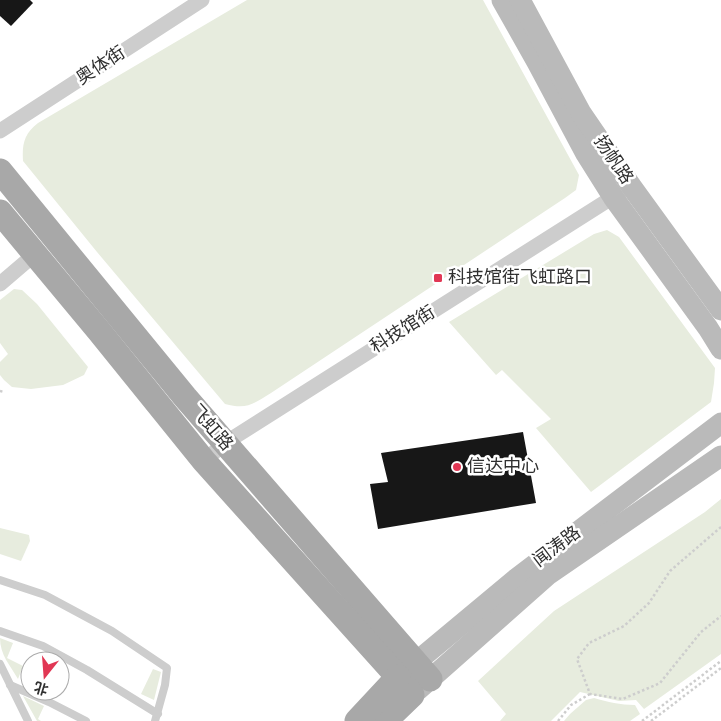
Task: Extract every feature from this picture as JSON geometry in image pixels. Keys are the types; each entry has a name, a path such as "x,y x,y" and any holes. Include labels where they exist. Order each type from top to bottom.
{"main road":[{"path":"502,0 586,154 622,191 721,349"},
{"name":"扬帆路","path":"520,0 622,191 721,310"},
{"name":"飞虹路","path":"0,170 414,678"},
{"name":"飞虹路","path":"0,212 204,461 414,678"},
{"name":"闻涛路","path":"414,678 516,578 721,423"},
{"name":"闻涛路","path":"414,678 549,574 721,456"},
{"path":"357,721 414,678"},
{"path":"385,721 414,678"}],"street":[{"name":"奥体街","path":"0,131 202,0"},
{"name":"科技馆街","path":"204,461 224,443 622,191"},
{"path":"0,284 35,254"}],"lane":[{"path":"0,580 45,595 112,631 167,668 165,685 156,717 87,670 43,646 0,631"},
{"path":"0,664 28,721"},
{"path":"10,685 86,721"}],"path":[{"path":"590,694 577,659 589,643 624,626 649,603 670,571 721,527"},
{"path":"558,721 571,705 590,694 623,699 660,683 701,632 721,616"},
{"path":"642,721 721,661"},
{"path":"651,721 721,668"}],"shaded area":[{"path":"247,0 483,0 579,175 576,190 565,198 271,393 250,405 233,406 225,404 97,252 23,161 23,155 27,135 38,123"},
{"path":"607,230 619,237 715,368 711,402 591,492 536,428 551,419 502,370 496,375 449,322 594,234"},
{"path":"14,289 22,290 37,304 88,367 84,375 63,385 31,389 12,387 4,380 0,375 0,362 8,354 0,343 0,300"},
{"path":"721,499 721,654 644,709 636,700 619,701 580,692 551,721 500,721 506,714 478,681 554,611 705,512"},
{"path":"0,528 29,535 30,541 21,561 0,554"},
{"path":"0,638 13,643 7,658 20,664 18,679 4,655"},
{"path":"153,669 161,672 154,700 141,694"},
{"path":"594,698 614,703 635,705 640,714 630,721 564,721 586,700"},
{"path":"26,701 34,701 44,706 38,719 41,721 37,721"}],"building":[{"path":"0,0 30,0 33,3 11,26 0,16"},
{"name":"信达中心","path":"523,432 536,503 378,529 370,484 388,482 381,453"}],"place":[{"name":"科技馆街飞虹路口","path":"438,278"},
{"name":"信达中心","path":"457,467"}]}
